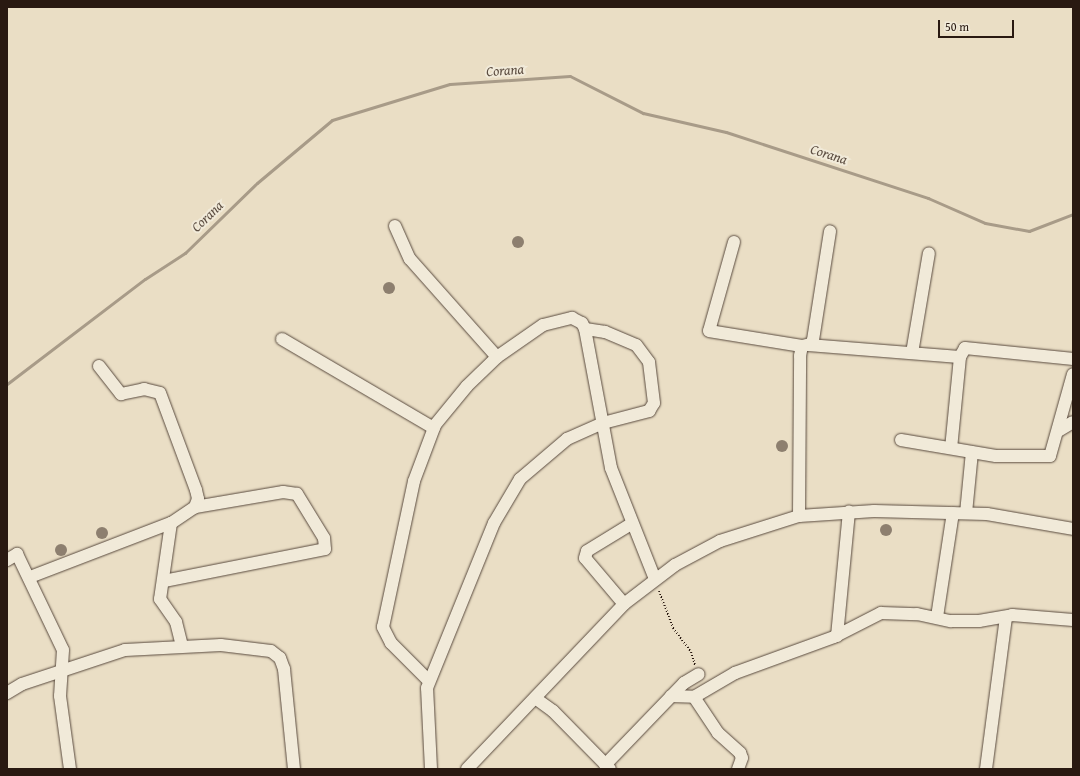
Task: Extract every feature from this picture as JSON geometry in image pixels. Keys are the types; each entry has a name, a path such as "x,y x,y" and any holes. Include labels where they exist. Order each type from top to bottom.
{"street":[{"path":"395,226 410,259 497,357"},
{"path":"799,516 800,356 805,346 813,340 830,231"},
{"path":"734,242 709,331 805,346 960,357"},
{"path":"912,353 929,253"},
{"path":"429,681 391,643 384,627 414,481 434,428 467,386 497,357 543,325 572,318 582,323 585,329 611,468 655,579"},
{"path":"431,769 427,737 429,681 494,523 520,479 567,439 603,423 649,411 654,403 649,362 636,345 605,332 585,329"},
{"path":"282,339 434,428"},
{"path":"951,448 960,357 965,348 1073,359"},
{"path":"99,366 121,394 144,389 160,394 196,490 198,499 195,507"},
{"path":"901,440 996,456 1028,454 1047,457 1053,451 1073,374"},
{"path":"1058,431 1073,422"},
{"path":"966,513 972,452"},
{"path":"30,577 171,523 195,507 283,492 297,494 324,538 325,548 164,581"},
{"path":"467,769 624,604 655,579 720,541 799,516 849,512 920,510 987,514 1073,529"},
{"path":"837,636 849,512"},
{"path":"937,617 953,513"},
{"path":"171,523 164,581 160,599 176,622 182,646"},
{"path":"624,604 585,558 587,551 632,524"},
{"path":"7,560 17,554 30,577 63,650 63,670 60,696 70,769"},
{"path":"671,696 694,697 735,673 837,636 881,613 937,617 950,621 1006,616 1073,620"},
{"path":"986,769 1006,616"},
{"path":"7,693 63,670 125,650 221,645 264,649 280,658 284,669 294,769"},
{"path":"535,698 553,711 608,767 671,696 684,683 699,674"},
{"path":"694,697 718,733 740,753 742,758 738,769"}],"path":[{"path":"655,579 673,628 691,652 699,674"}],"building":[{"path":"518,236 522,238 524,242 522,246 518,248 514,246 512,242 514,238"},
{"path":"389,282 393,284 395,288 393,292 389,294 385,292 383,288 385,284"},
{"path":"782,440 786,442 788,446 786,450 782,452 778,450 776,446 778,442"},
{"path":"886,524 890,526 892,530 890,534 886,536 882,534 880,530 882,526"},
{"path":"102,527 106,529 108,533 106,537 102,539 98,537 96,533 98,529"},
{"path":"61,544 65,546 67,550 65,554 61,556 57,554 55,550 57,546"}],"waterway":[{"name":"Corana","path":"7,384 145,279 185,253 257,183 332,120 450,84 570,76 643,113 726,132 928,198 985,223 1029,231 1073,214"}]}
